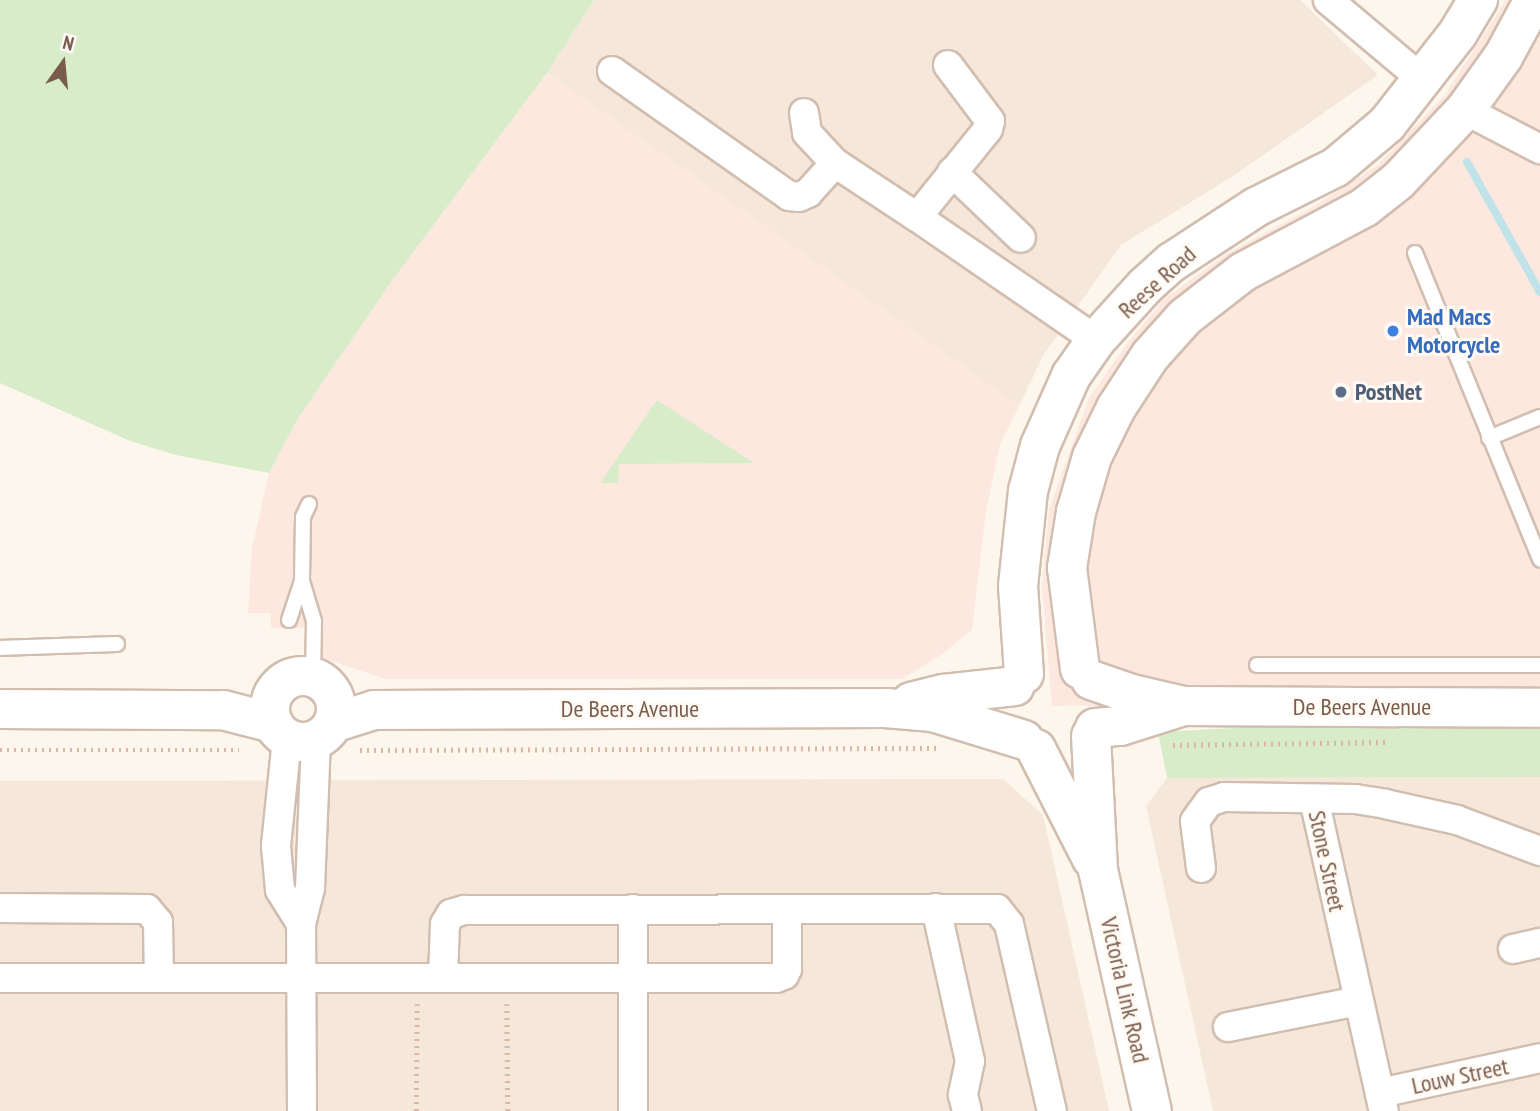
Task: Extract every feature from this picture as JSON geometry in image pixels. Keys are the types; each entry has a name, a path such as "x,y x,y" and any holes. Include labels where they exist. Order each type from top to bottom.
{"street":[{"path":"1328,0 1423,80"},
{"name":"Reese Road","path":"1020,680 1018,586 1028,491 1040,446 1071,376 1096,340 1145,286 1212,234 1336,167 1387,124 1423,80 1478,0"},
{"name":"Reese Road","path":"1086,674 1067,568 1076,512 1098,445 1116,408 1150,356 1185,317 1243,272 1365,207 1425,156 1465,110 1503,57 1534,0"},
{"path":"917,217 988,129 990,121 948,65"},
{"path":"612,71 789,196 799,198 808,192 835,163"},
{"path":"1465,110 1540,149"},
{"path":"804,113 807,133 835,163 1096,340"},
{"path":"952,172 1021,238"},
{"path":"1051,662 1066,663 1086,674 1101,708 1093,732 1080,746 1066,751 1051,752 1030,744 1015,729 1010,715 1010,700 1020,680 1037,666 1051,662"},
{"name":"De Beers Avenue","path":"1086,674 1132,694 1184,706 1540,708"},
{"name":"De Beers Avenue","path":"885,708 1020,680"},
{"name":"De Beers Avenue","path":"1093,732 1184,706"},
{"name":"De Beers Avenue","path":"0,709 223,709 303,721 374,709 885,708 933,712 1030,744"},
{"path":"301,924 280,890 276,846 283,792 303,721"},
{"path":"302,1111 301,924 310,889 313,792 303,721"},
{"name":"Victoria Link Road","path":"1093,732 1098,870 1152,1111"},
{"name":"Victoria Link Road","path":"1030,744 1098,870"},
{"path":"283,792 313,792"},
{"path":"1200,868 1195,821 1209,802 1224,797 1314,799"},
{"name":"Stone Street","path":"1382,1102 1314,799 1355,799 1415,810 1488,830 1540,851"},
{"path":"0,908 147,909 158,922 159,977"},
{"path":"936,908 970,1061 963,1096 967,1111"},
{"path":"633,909 633,1111"},
{"path":"0,978 780,978 787,969 787,909"},
{"path":"430,978 444,924 457,911 997,909 1007,918 1052,1111"},
{"path":"1228,1027 1358,1001"},
{"name":"Louw Street","path":"1382,1102 1540,1058"}],"lane":[{"path":"1415,253 1540,560"},
{"path":"1489,438 1540,417"},
{"path":"289,620 302,581 303,517 309,504"},
{"path":"302,581 314,621 303,721"},
{"path":"0,648 117,644"},
{"path":"1257,665 1540,665"}],"path":[{"path":"0,750 303,721 938,748"},
{"path":"1160,745 1391,742"},
{"path":"416,1111 430,978"},
{"path":"507,978 508,1111"}],"shaded area":[{"path":"594,0 1300,0 1378,75 1230,178 1121,245 1044,354 1019,406 547,73"},
{"path":"1506,0 1540,0 1540,704 1052,706 1042,587 1049,509 1089,398 1126,345 1164,299 1228,253 1311,208 1378,165 1444,96"},
{"path":"547,73 1019,406 1000,445 986,511 972,630 938,657 902,679 386,679 323,658 319,628 271,628 271,613 248,613 252,548 269,473 297,420 391,282"},
{"path":"1540,777 1540,1111 1213,1111 1146,806 1167,778"},
{"path":"1003,779 1043,815 1109,1111 0,1111 0,781"}],"green space":[{"path":"0,0 594,0 547,73 391,282 297,420 269,473 176,455 130,441 0,383"},
{"path":"657,400 754,463 619,464 618,483 600,483"},
{"path":"1540,723 1540,777 1167,778 1158,732 1310,724"}],"waterway":[{"path":"1467,162 1540,292"}],"place":[{"name":"Mad Macs Motorcycle","path":"1393,331"},
{"name":"PostNet","path":"1341,392"}]}
